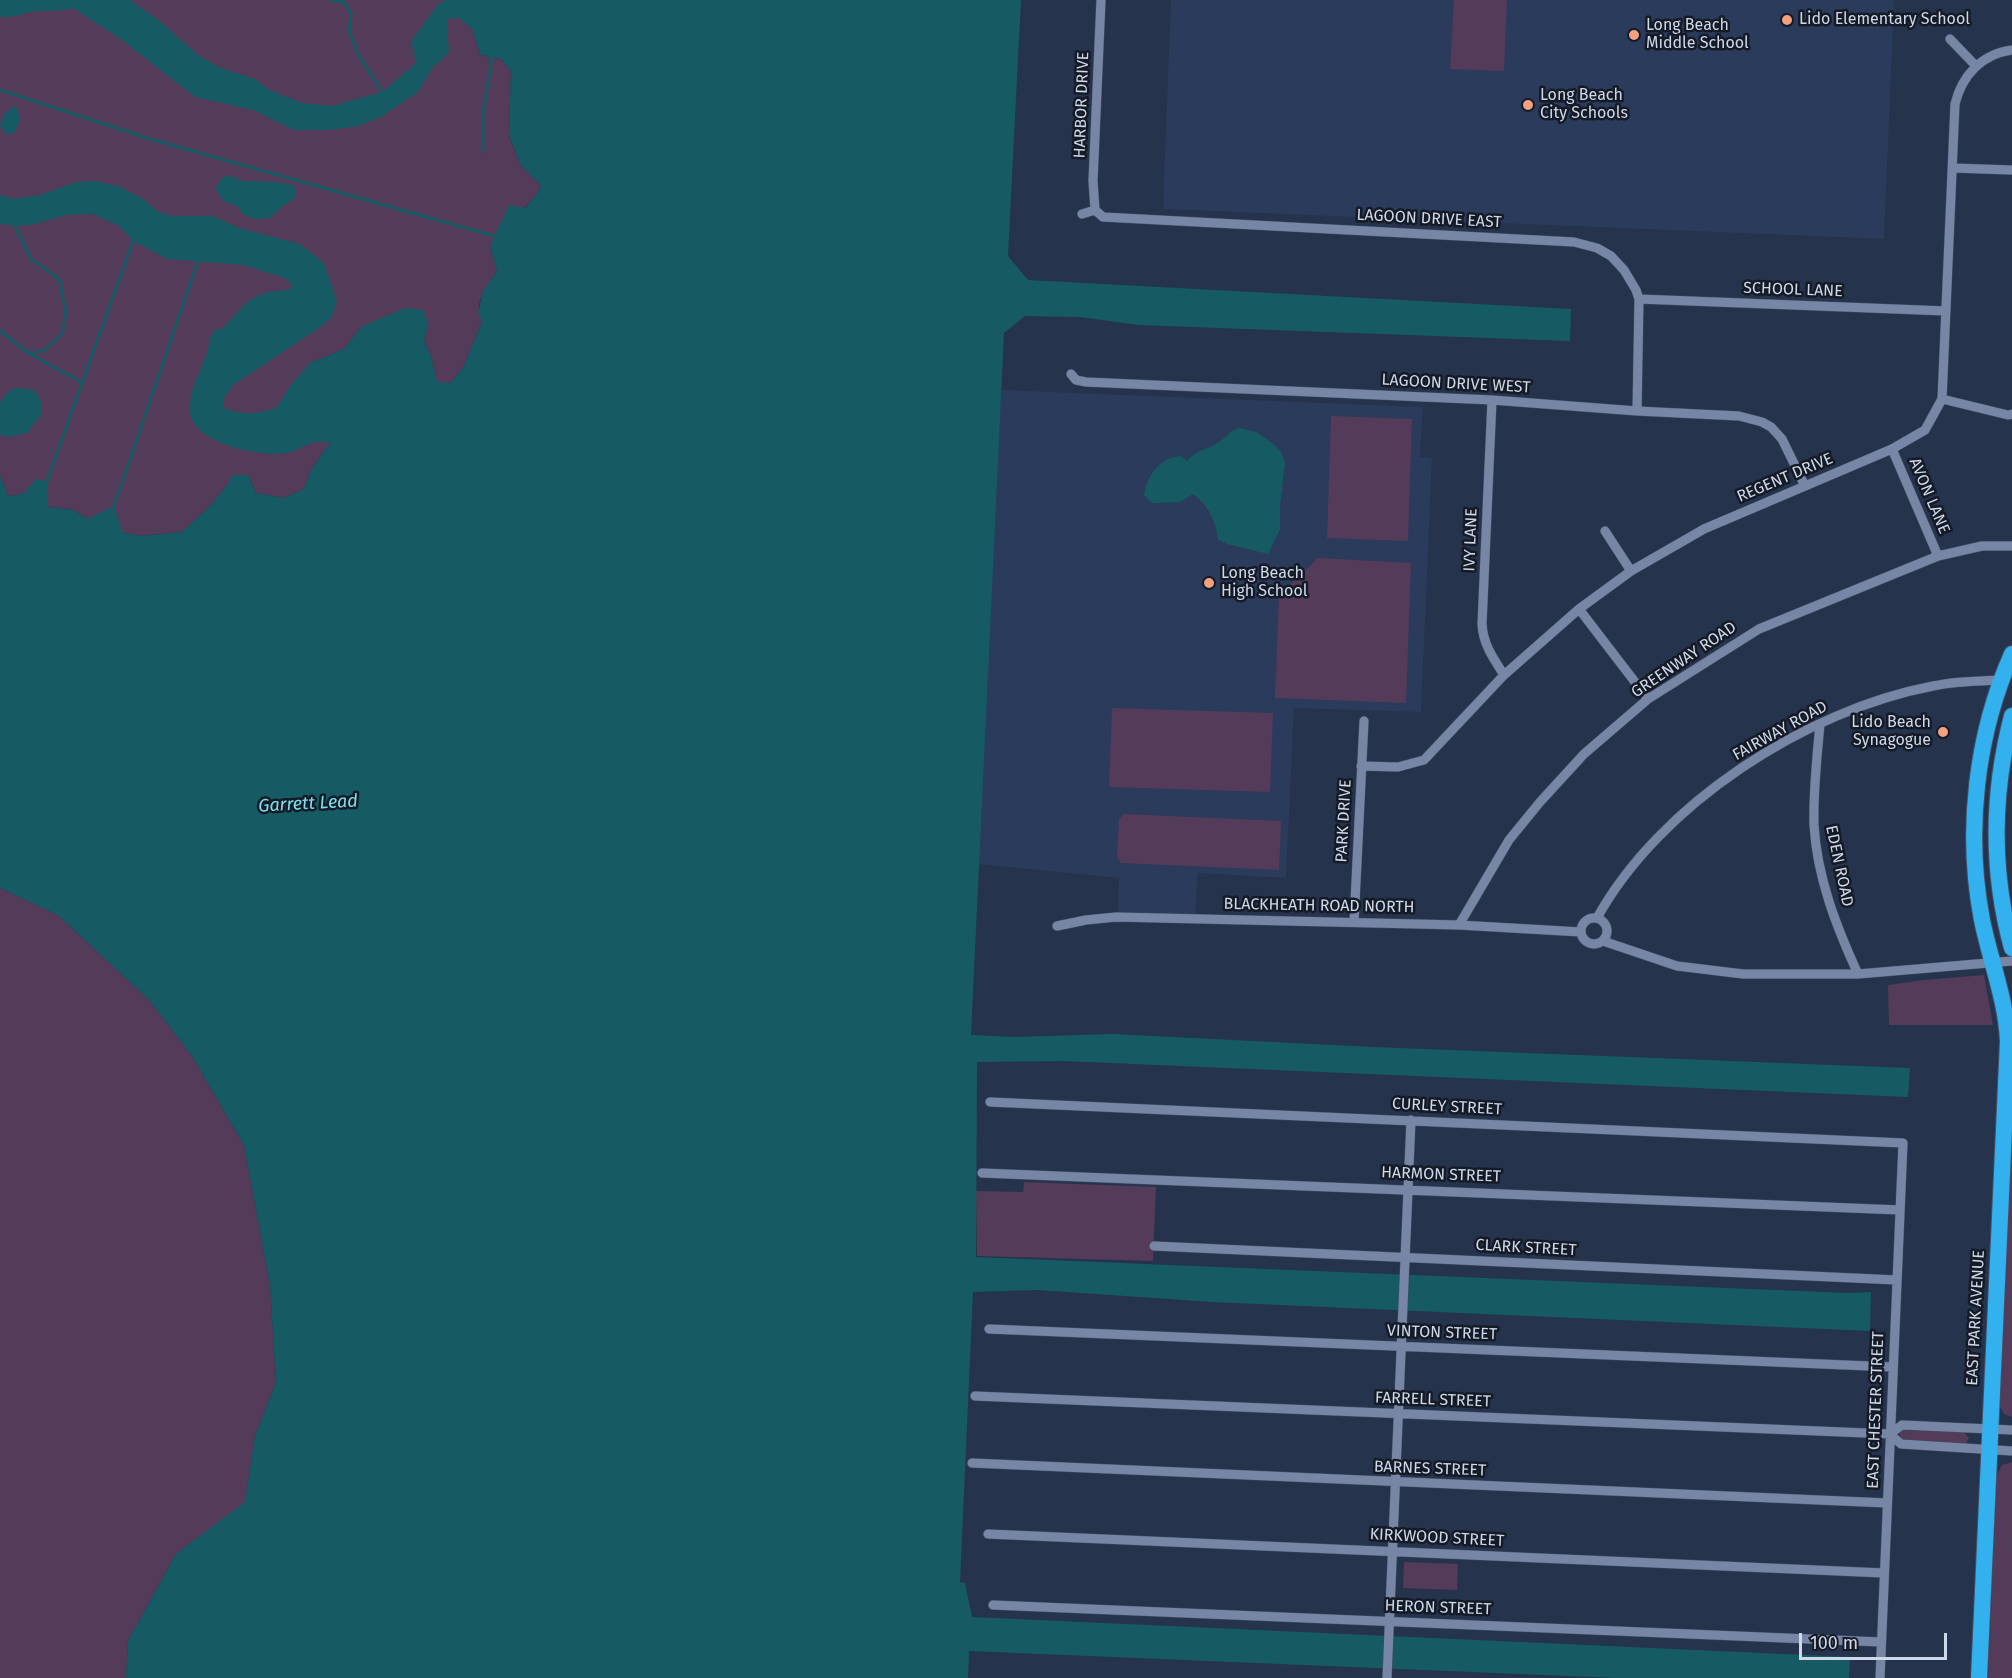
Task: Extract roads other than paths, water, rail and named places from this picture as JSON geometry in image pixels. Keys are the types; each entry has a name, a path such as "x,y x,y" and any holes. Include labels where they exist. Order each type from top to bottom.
{"highway":[{"name":"EAST PARK AVENUE","path":"1978,1678 1989,1428 2009,1087 2007,1026 1979,900 1975,853 1976,818 1984,742 1994,701 2012,654"},
{"path":"2012,716 2000,779 1996,841 2000,898 2012,948"}],"street":[{"name":"HARBOR DRIVE","path":"1095,210 1094,181 1101,0"},
{"path":"1950,39 1976,66"},
{"name":"REGENT DRIVE","path":"1361,766 1398,767 1424,760 1504,675 1579,609 1631,571 1704,529 1892,449 1925,430 1942,399 1958,92 1976,66 1991,55 2012,50"},
{"path":"1953,168 2011,170"},
{"path":"1082,214 1095,210"},
{"name":"LAGOON DRIVE EAST","path":"1095,210 1103,218 1586,244 1605,251 1618,262 1632,282 1639,299 1636,411"},
{"name":"SCHOOL LANE","path":"1639,299 1946,312"},
{"name":"LAGOON DRIVE WEST","path":"1071,374 1076,380 1086,382 1492,400 1739,416 1762,422 1771,427 1782,439 1805,486"},
{"path":"1942,399 2008,415 2012,414"},
{"name":"IVY LANE","path":"1492,400 1482,624 1486,646 1504,675"},
{"name":"AVON LANE","path":"1892,449 1938,556"},
{"path":"1605,531 1631,571"},
{"name":"GREENWAY ROAD","path":"1459,925 1509,840 1540,802 1584,754 1648,699 1759,628 1938,556 1982,546 2012,546"},
{"path":"1579,609 1648,699"},
{"name":"FAIRWAY ROAD","path":"1581,932 1586,921 1597,918 1611,894 1636,861 1685,812 1749,763 1820,724 1868,704 1916,689 1948,683 2001,681"},
{"name":"PARK DRIVE","path":"1354,922 1364,721"},
{"name":"EDEN ROAD","path":"1820,724 1814,807 1818,856 1832,913 1858,974"},
{"name":"BLACKHEATH ROAD NORTH","path":"1057,926 1116,917 1459,925 1581,932"},
{"path":"1581,932 1587,943 1596,945 1604,941 1608,930 1604,922 1597,918"},
{"path":"1604,941 1677,966 1732,973 1858,974 2012,961"},
{"name":"CURLEY STREET","path":"990,1102 1903,1143"},
{"path":"1387,1676 1411,1120"},
{"name":"EAST CHESTER STREET","path":"1880,1678 1903,1143"},
{"name":"HARMON STREET","path":"982,1173 1899,1210"},
{"name":"CLARK STREET","path":"1154,1246 1405,1263 1896,1280"},
{"name":"VINTON STREET","path":"989,1329 1893,1367"},
{"name":"FARRELL STREET","path":"975,1396 1890,1434"},
{"path":"2012,1430 1902,1425 1890,1434 1901,1444 2012,1451"},
{"name":"BARNES STREET","path":"972,1463 1887,1503"},
{"name":"KIRKWOOD STREET","path":"988,1534 1884,1573"},
{"name":"HERON STREET","path":"993,1605 1389,1625 1881,1642"}],"water":[{"name":"Garrett Lead","path":"0,0 130,0 157,19 198,55 220,68 255,79 269,90 302,103 332,106 382,92 416,63 411,41 440,2 448,0 1021,0 1008,256 1028,280 1571,309 1570,341 1138,325 1080,317 1025,316 1004,333 971,1035 1015,1037 1113,1034 1374,1047 1910,1068 1908,1097 1063,1061 977,1062 976,1257 1848,1293 1871,1292 1870,1331 1212,1302 1038,1290 973,1292 960,1582 965,1583 972,1617 1850,1657 1849,1678 1615,1678 969,1651 968,1678 126,1678 128,1641 176,1554 245,1502 255,1436 276,1382 270,1285 244,1145 192,1056 149,1000 58,915 0,888 0,476 8,496 23,494 36,479 47,481 48,507 73,510 87,519 114,506 123,533 141,536 182,532 210,506 229,483 232,475 248,475 256,493 284,498 304,489 311,470 330,443 312,443 286,453 275,454 245,450 215,440 203,432 194,423 190,412 192,392 206,356 210,337 215,330 222,329 250,300 266,293 289,290 292,284 284,278 243,265 167,259 133,241 119,226 93,214 66,215 31,225 0,224 0,195 14,199 40,195 77,182 96,181 120,187 143,199 158,212 173,216 213,216 239,228 300,244 324,263 337,302 331,318 233,385 223,399 223,408 250,413 264,412 277,407 290,386 310,363 344,349 362,326 406,308 423,310 428,323 424,341 431,356 437,382 450,383 463,368 482,322 478,313 483,291 497,271 490,246 509,205 525,208 537,194 541,185 521,166 509,135 511,71 501,59 480,55 473,30 459,18 447,19 449,53 432,68 418,92 381,117 358,126 330,130 294,130 253,110 195,97 119,38 73,8 0,17"},
{"path":"17,106 20,120 14,133 6,134 0,126 2,119 7,111"},
{"path":"224,176 243,181 278,182 295,186 295,198 270,218 255,219 242,214 235,205 224,202 215,188"},
{"path":"18,388 34,390 42,402 41,415 27,433 9,437 0,435 0,402 10,390"},
{"path":"1240,428 1256,432 1271,442 1281,452 1285,463 1280,505 1280,529 1268,554 1227,544 1218,539 1210,514 1193,494 1180,502 1152,503 1144,495 1151,475 1161,464 1181,456 1187,461 1198,452 1216,444"}],"waterway":[{"path":"330,0 344,2 351,14 349,31 357,52 382,92"},
{"path":"483,151 483,113 492,57"},
{"path":"0,90 150,139 494,236"},
{"path":"15,226 31,259 59,279 66,312 62,334 43,351 28,353"},
{"path":"47,481 133,241"},
{"path":"114,506 198,261"},
{"path":"0,331 28,353 81,382"}],"place":[{"name":"Lido Elementary School","path":"1787,20"},
{"name":"Long Beach Middle School","path":"1634,35"},
{"name":"Long Beach City Schools","path":"1528,105"},
{"name":"Long Beach High School","path":"1209,583"},
{"name":"Lido Beach Synagogue","path":"1943,732"}]}
